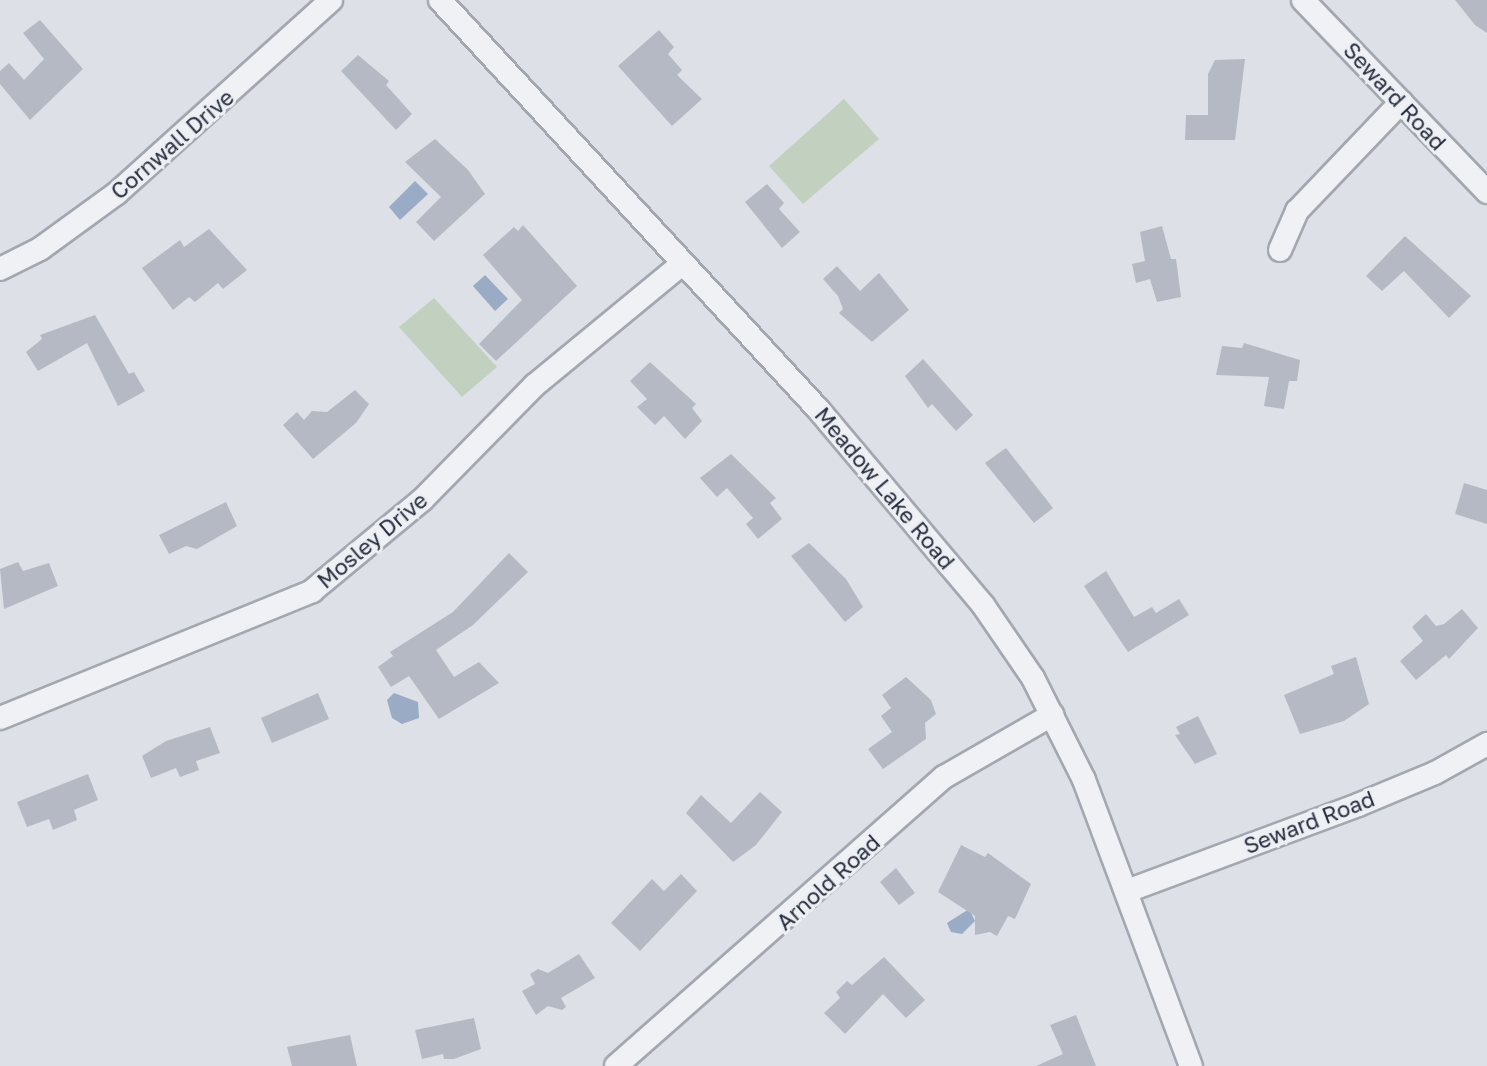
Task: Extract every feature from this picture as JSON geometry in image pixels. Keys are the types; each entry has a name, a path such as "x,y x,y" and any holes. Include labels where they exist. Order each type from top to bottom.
{"street":[{"name":"Cornwall Drive","path":"0,269 40,249 117,193 331,0"},
{"name":"Meadow Lake Road","path":"440,0 916,522 983,605 1033,678 1084,780 1191,1066"},
{"name":"Seward Road","path":"1303,0 1487,192"},
{"path":"1280,250 1297,211 1401,102"},
{"name":"Mosley Drive","path":"0,718 312,591 422,500 535,385 682,264"},
{"name":"Arnold Road","path":"616,1066 944,777 1052,715"},
{"name":"Seward Road","path":"1127,891 1358,805 1435,773 1487,744"}],"green space":[{"path":"844,99 879,139 803,204 769,166"},
{"path":"434,298 497,367 462,397 399,327"}],"water":[{"path":"415,181 428,194 400,220 389,207"},
{"path":"485,275 508,299 495,311 473,286"},
{"path":"394,693 418,702 419,718 402,724 392,718 387,700"},
{"path":"969,909 975,921 962,934 951,932 947,923"}],"building":[{"path":"1455,0 1487,0 1487,33 1475,25"},
{"path":"40,20 83,69 30,120 0,84 0,71 9,63 24,80 44,59 23,33"},
{"path":"659,30 674,47 668,54 682,70 677,75 702,99 672,126 618,66"},
{"path":"358,55 389,81 386,85 412,114 396,130 341,71"},
{"path":"1245,59 1235,140 1185,140 1186,115 1208,115 1208,74 1215,60"},
{"path":"435,139 468,170 485,194 434,241 416,222 441,197 405,162"},
{"path":"767,184 784,203 779,209 800,232 782,248 745,202"},
{"path":"523,225 577,286 496,361 479,344 522,300 483,255 514,227 518,231"},
{"path":"1162,226 1171,259 1176,259 1181,297 1157,302 1150,279 1136,283 1132,264 1145,261 1140,232"},
{"path":"209,229 247,270 223,289 218,283 195,302 189,297 173,310 142,268 180,240 184,247"},
{"path":"1405,236 1471,296 1449,318 1404,271 1382,291 1366,276"},
{"path":"837,266 860,291 879,273 909,310 872,342 839,313 843,309 838,296 823,279"},
{"path":"95,315 129,374 134,372 145,391 118,406 87,343 38,371 26,352 42,339 40,335"},
{"path":"1244,343 1300,360 1297,381 1289,381 1284,409 1264,406 1269,377 1216,375 1222,346 1242,348"},
{"path":"923,359 973,415 956,431 932,404 928,408 905,376"},
{"path":"650,362 696,404 692,408 702,421 685,439 664,416 655,425 637,407 647,399 630,381"},
{"path":"355,390 369,404 356,423 313,459 283,425 297,412 304,420 312,411 327,412"},
{"path":"1006,448 1053,508 1034,523 985,463"},
{"path":"731,454 776,498 770,503 782,519 758,539 746,524 753,518 727,488 717,497 700,478"},
{"path":"1464,483 1487,490 1487,524 1455,514"},
{"path":"226,502 237,526 197,549 186,546 169,554 159,535"},
{"path":"809,543 846,579 863,607 845,622 791,556"},
{"path":"509,553 528,572 473,625 436,650 454,677 479,662 499,683 439,719 409,676 391,687 378,667 393,656 390,652 453,612"},
{"path":"18,562 23,571 49,563 58,586 4,609 0,569"},
{"path":"1106,571 1134,617 1152,607 1156,613 1179,599 1189,615 1128,652 1084,586"},
{"path":"1462,609 1478,628 1449,659 1446,655 1416,680 1400,661 1423,641 1412,627 1426,614 1436,626 1444,624"},
{"path":"1356,657 1369,704 1344,721 1300,734 1284,695 1334,674 1331,666"},
{"path":"906,677 931,700 936,714 925,723 926,739 883,769 868,749 892,732 881,716 891,708 882,695"},
{"path":"318,693 329,719 272,743 261,718"},
{"path":"1198,716 1217,754 1195,764 1175,735 1180,734 1176,727"},
{"path":"210,727 220,753 196,761 199,770 180,777 176,768 151,778 142,756 166,741"},
{"path":"88,774 98,800 74,810 77,820 53,830 49,819 27,827 17,802"},
{"path":"760,792 782,812 756,845 733,862 686,813 701,795 731,823"},
{"path":"961,845 985,857 988,853 1031,884 1015,919 1008,916 997,936 990,932 975,935 975,916 938,892"},
{"path":"896,868 915,893 899,905 880,882"},
{"path":"681,874 697,891 640,951 611,923 652,879 664,891"},
{"path":"579,954 595,978 561,998 566,1007 562,1010 548,1006 536,1015 522,991 535,984 530,974 538,969 548,973"},
{"path":"884,957 925,1000 906,1018 883,994 845,1034 824,1013 840,998 836,992 847,981 852,985"},
{"path":"1076,1015 1096,1066 1036,1066 1063,1054 1050,1025"},
{"path":"474,1018 481,1049 454,1059 444,1059 443,1054 422,1059 415,1030"},
{"path":"350,1035 357,1066 292,1066 287,1047"}]}
